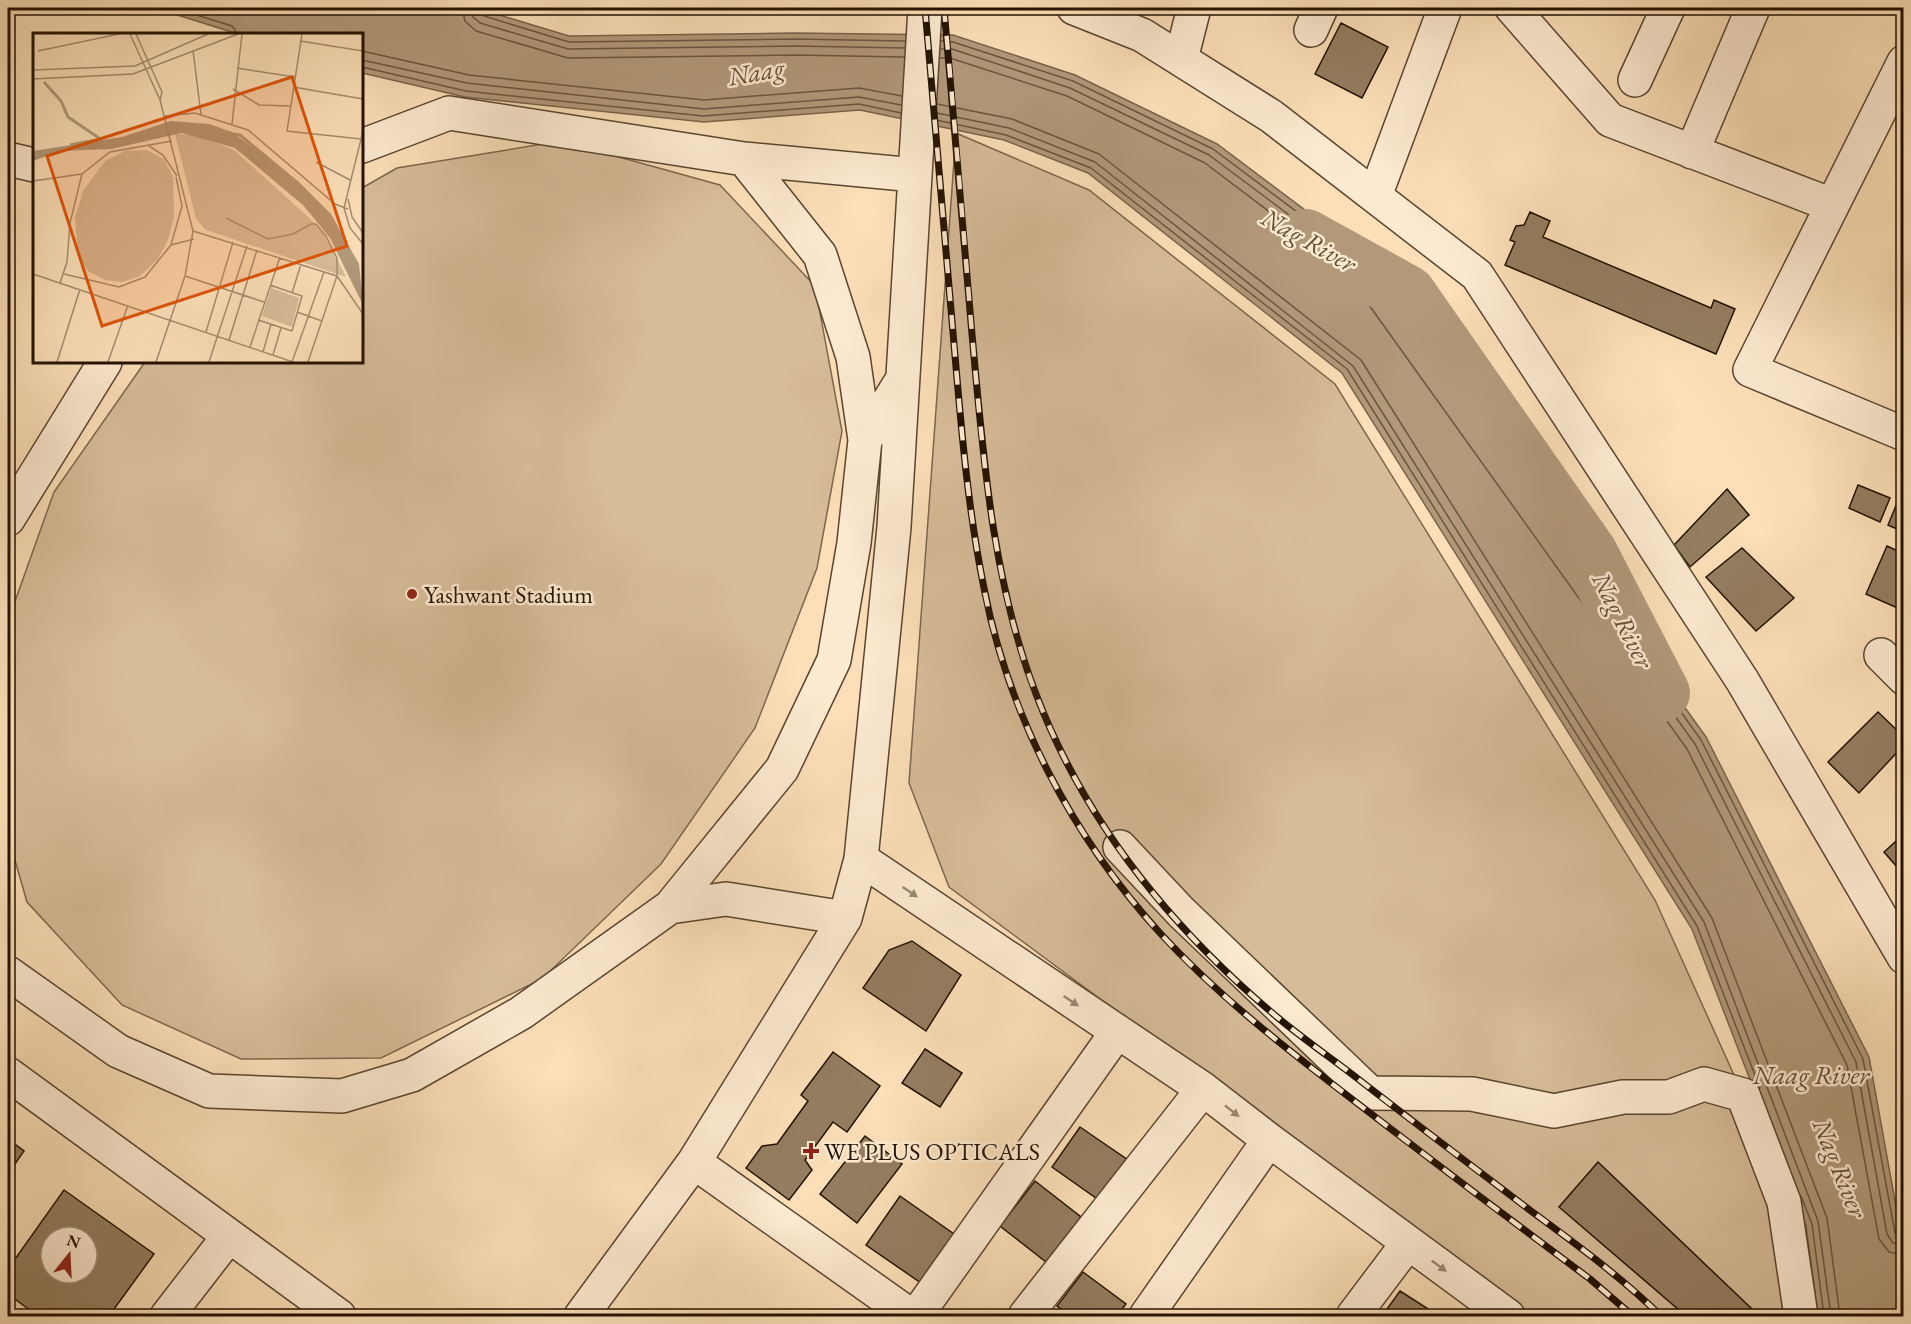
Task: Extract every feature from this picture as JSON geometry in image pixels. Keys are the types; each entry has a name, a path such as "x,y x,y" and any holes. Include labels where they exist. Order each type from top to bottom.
{"street":[{"path":"1074,8 1142,35 1271,116 1477,275 1742,680 1904,957"},
{"path":"1181,59 1194,8"},
{"path":"1375,196 1445,8"},
{"path":"1512,8 1610,120 1832,205"},
{"path":"1635,80 1668,8"},
{"path":"1692,152 1753,8"},
{"path":"580,1317 694,1162 845,918 861,859 894,526 925,18"},
{"path":"1901,75 1832,205 1750,370 1904,434"},
{"path":"363,146 449,113 744,159 916,164"},
{"path":"8,159 33,165"},
{"path":"8,973 118,1051 209,1091 342,1096 412,1075 521,1013 670,907 782,770 834,660 854,543 865,440 853,357 820,255 744,159"},
{"path":"8,519 104,363"},
{"path":"865,440 903,378"},
{"path":"1120,847 1181,912 1370,1093 1472,1094 1554,1111 1623,1097 1669,1097 1704,1084 1743,1095 1784,1202 1801,1317"},
{"path":"861,859 1203,1089 1508,1317"},
{"path":"670,907 726,899 845,918"},
{"path":"916,1317 1117,1032"},
{"path":"8,1074 339,1317"},
{"path":"1025,1317 1203,1089"},
{"path":"1146,1317 1269,1140"},
{"path":"694,1162 910,1317"},
{"path":"167,1317 229,1236"},
{"path":"1353,1317 1408,1243"}],"shaded area":[{"path":"956,133 1089,190 1335,384 1655,900 1743,1095 1804,1316 1528,1316 949,887 909,783"},
{"name":"Yashwant Stadium","path":"561,141 720,185 815,286 842,431 817,568 755,728 661,864 542,979 381,1058 241,1059 122,1005 27,902 8,836 8,621 54,492 144,363 363,363 363,187 397,168"}],"water":[{"name":"Naag River","path":"155,8 476,8 569,36 795,33 953,35 1075,75 1217,144 1357,249 1706,737 1869,1057 1903,1245 1903,1316 1818,1316 1806,1225 1692,929 1342,373 1088,173 1004,140 860,110 704,122 465,97 363,73 363,33 235,33"}],"building":[{"path":"1341,23 1388,47 1362,98 1315,74"},
{"path":"1530,212 1550,221 1543,237 1711,308 1714,300 1735,309 1716,354 1505,265 1515,242 1510,240 1516,226 1524,225"},
{"path":"1858,485 1890,498 1880,522 1849,508"},
{"path":"1727,489 1749,515 1690,567 1674,545"},
{"path":"1902,491 1904,492 1904,532 1888,525"},
{"path":"1887,546 1904,554 1904,606 1902,610 1866,594"},
{"path":"1742,548 1794,598 1756,631 1706,577"},
{"path":"1878,712 1904,737 1904,745 1859,793 1828,762"},
{"path":"1904,834 1904,875 1884,852"},
{"path":"912,941 961,975 926,1031 863,988 889,950"},
{"path":"925,1049 962,1073 940,1107 902,1083"},
{"path":"833,1052 880,1086 847,1132 833,1122 805,1160 812,1170 789,1200 746,1168 762,1146 777,1144 808,1101 801,1095"},
{"path":"1080,1127 1131,1162 1103,1203 1052,1167"},
{"path":"865,1136 902,1164 857,1223 820,1194"},
{"path":"8,1139 24,1151 8,1174"},
{"path":"1598,1162 1752,1309 1745,1316 1686,1316 1559,1207"},
{"path":"1035,1181 1081,1217 1046,1262 1000,1226"},
{"path":"64,1190 154,1254 109,1316 38,1316 8,1294 8,1269 39,1225 39,1285 99,1285 99,1225 39,1225"},
{"path":"900,1196 954,1234 921,1283 866,1245"},
{"path":"1083,1272 1126,1304 1117,1316 1071,1316 1057,1306"},
{"path":"1400,1291 1436,1314 1434,1316 1382,1316"}],"waterway":[{"name":"Nag River","path":"1306,238 1407,294 1589,554 1661,693"}],"railway":[{"path":"925,8 961,422 978,555 995,635 1009,682 1048,772 1099,857 1128,896 1160,933 1206,979 1305,1063 1590,1279 1633,1316"},
{"path":"944,8 980,425 999,562 1021,651 1036,694 1056,741 1080,787 1106,830 1135,871 1202,948 1239,983 1295,1032 1598,1261 1661,1316"}],"place":[{"name":"Yashwant Stadium","path":"412,594"},
{"name":"WE PLUS OPTICALS","path":"811,1151"}],"water label":[{"name":"Naag","path":"756,72"}]}
